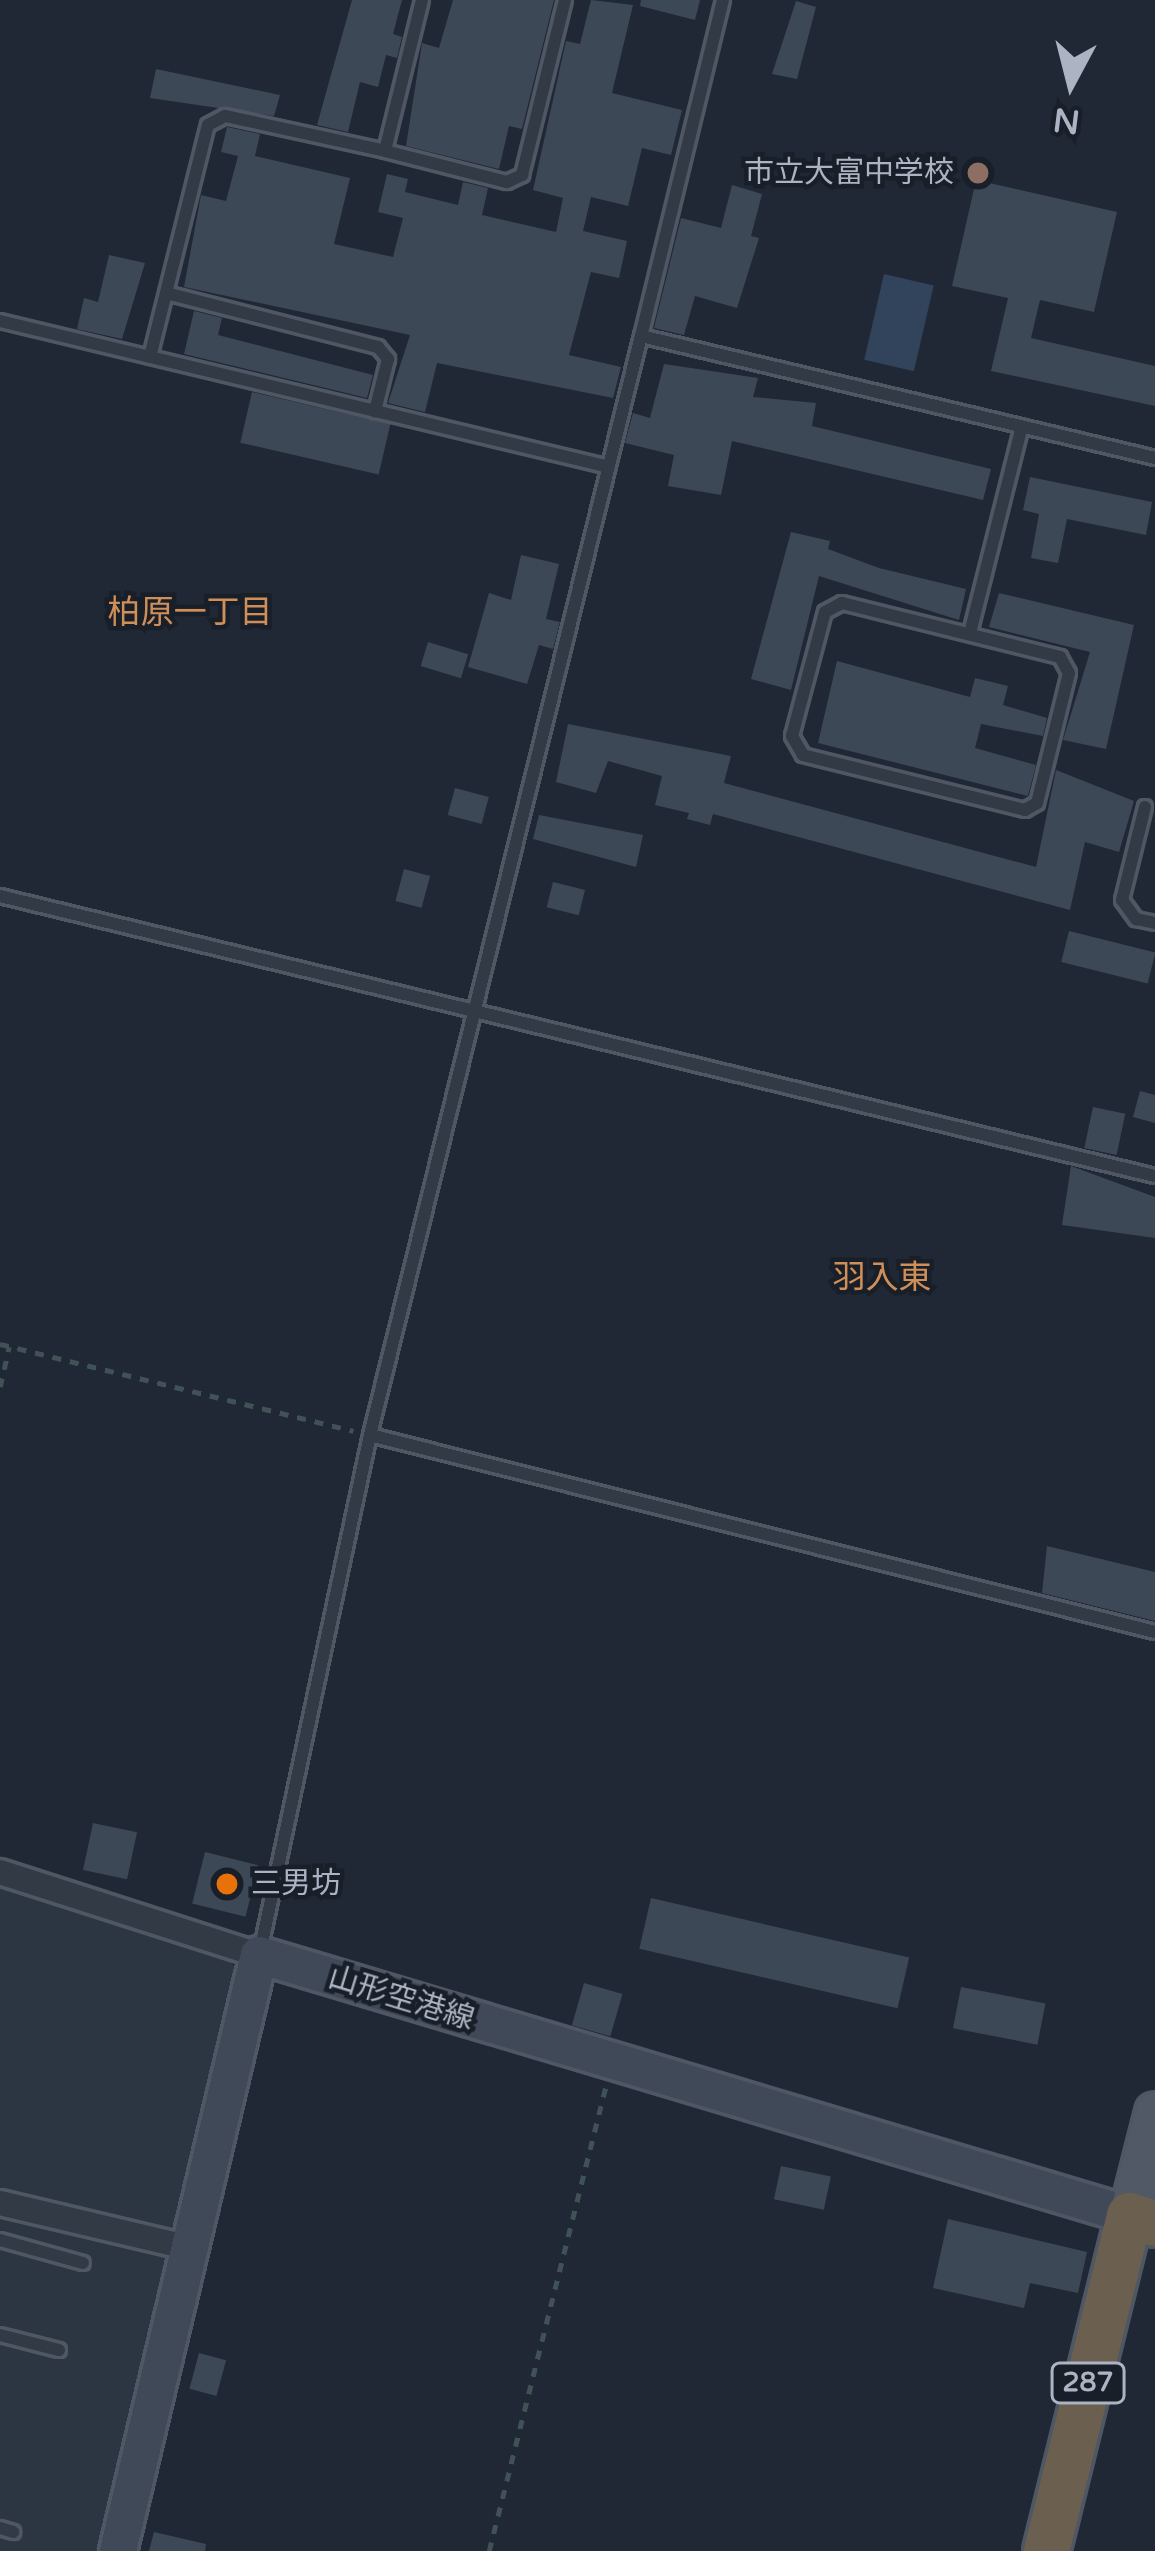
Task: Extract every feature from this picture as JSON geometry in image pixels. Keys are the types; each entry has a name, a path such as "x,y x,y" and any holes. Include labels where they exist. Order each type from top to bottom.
{"highway":[{"name":"287","path":"1046,2551 1142,2219"}],"main road":[{"name":"山形空港線","path":"260,1955 1142,2219"},
{"path":"118,2551 260,1955"},
{"path":"1142,2219 1155,2112"}],"street":[{"path":"0,1872 260,1955"},
{"path":"0,2203 190,2248"}],"lane":[{"path":"386,151 422,0"},
{"path":"150,357 208,125 225,116 507,182 522,175 565,0"},
{"path":"260,1955 370,1435 723,0"},
{"path":"166,293 378,347 388,359 375,411"},
{"path":"0,321 609,467"},
{"path":"641,336 1155,458"},
{"path":"970,633 1022,426"},
{"path":"842,603 970,633 1060,657 1069,674 1037,803 1025,811 803,755 792,736 825,612 842,603"},
{"path":"1145,806 1122,900 1136,919 1155,923"},
{"path":"0,896 1155,1176"},
{"path":"370,1435 1155,1632"},
{"path":"0,2240 83,2263"},
{"path":"0,2335 59,2350"}],"path":[{"path":"0,1345 370,1435"},
{"path":"0,1387 9,1347"},
{"path":"489,2551 612,2063"}],"shaded area":[{"path":"0,1887 226,1953 240,1977 101,2551 0,2551"}],"water":[{"path":"884,274 934,285 914,371 864,360"}],"building":[{"path":"352,0 402,0 393,34 402,37 397,58 386,55 378,87 360,82 348,132 317,125"},
{"path":"453,0 554,0 522,129 509,126 499,169 406,146 422,43 439,48"},
{"path":"591,0 633,5 612,93 682,110 671,155 642,148 628,206 591,197 583,231 627,241 619,278 591,272 569,355 621,367 613,398 437,363 425,412 388,403 410,335 184,287 201,195 226,201 238,156 221,152 227,127 260,134 255,156 350,178 334,244 393,257 403,218 378,212 387,174 408,179 405,192 458,205 463,182 488,188 482,215 556,232 563,198 533,190 566,41 580,44"},
{"path":"641,0 700,0 695,20 640,6"},
{"path":"796,1 816,7 797,79 772,74"},
{"path":"156,69 280,95 274,116 150,98"},
{"path":"976,180 1117,212 1094,312 1040,300 1031,338 1155,366 1155,406 991,371 1008,298 952,286"},
{"path":"732,185 762,194 751,236 759,238 737,308 695,296 684,335 654,328 681,218 721,228"},
{"path":"109,255 145,263 122,339 77,329 84,298 98,302"},
{"path":"194,311 222,318 218,335 373,375 367,398 184,354"},
{"path":"664,364 758,378 753,397 816,403 812,426 991,469 983,500 732,441 721,495 668,486 674,455 625,443 633,413 650,418"},
{"path":"252,392 390,424 379,475 240,443"},
{"path":"1030,477 1152,502 1146,535 1067,519 1058,563 1031,558 1039,514 1023,510"},
{"path":"791,532 830,541 828,549 879,568 966,589 959,620 819,576 791,690 751,679"},
{"path":"521,555 559,564 546,619 560,622 553,649 539,645 527,684 468,667 489,593 511,600"},
{"path":"999,593 1134,625 1106,749 1063,740 1090,652 989,627"},
{"path":"428,642 468,654 461,678 421,666"},
{"path":"837,661 970,697 975,678 1008,686 1003,705 1047,718 1043,736 981,724 975,748 1036,765 1028,796 818,743"},
{"path":"568,724 731,756 724,783 1036,867 1056,770 1134,801 1119,852 1085,842 1070,910 713,814 710,825 687,819 689,813 655,805 662,776 608,761 596,793 556,782"},
{"path":"455,788 489,797 482,824 448,815"},
{"path":"539,815 643,835 636,867 533,839"},
{"path":"404,869 430,876 422,908 395,901"},
{"path":"553,882 585,890 579,915 547,907"},
{"path":"1069,931 1155,952 1148,984 1061,962"},
{"path":"1140,1091 1155,1095 1155,1123 1133,1117"},
{"path":"1093,1107 1125,1114 1117,1155 1084,1148"},
{"path":"1071,1166 1155,1197 1155,1238 1062,1225"},
{"path":"1047,1546 1155,1572 1155,1621 1042,1593"},
{"path":"93,1823 137,1832 127,1879 83,1870"},
{"path":"205,1852 258,1865 246,1917 192,1903"},
{"path":"651,1898 909,1958 898,2008 639,1949"},
{"path":"584,1983 622,1994 610,2036 572,2025"},
{"path":"961,1987 1045,2003 1037,2045 953,2028"},
{"path":"781,2166 831,2177 824,2210 774,2199"},
{"path":"948,2219 1087,2252 1078,2293 1030,2283 1024,2308 933,2288"},
{"path":"199,2353 226,2360 216,2396 189,2389"},
{"path":"154,2532 206,2544 205,2551 149,2551"}],"place":[{"name":"市立大富中学校","path":"978,173"},
{"name":"三男坊","path":"227,1884"}],"district":[{"name":"柏原一丁目","path":"190,613"},
{"name":"羽入東","path":"882,1278"}]}
